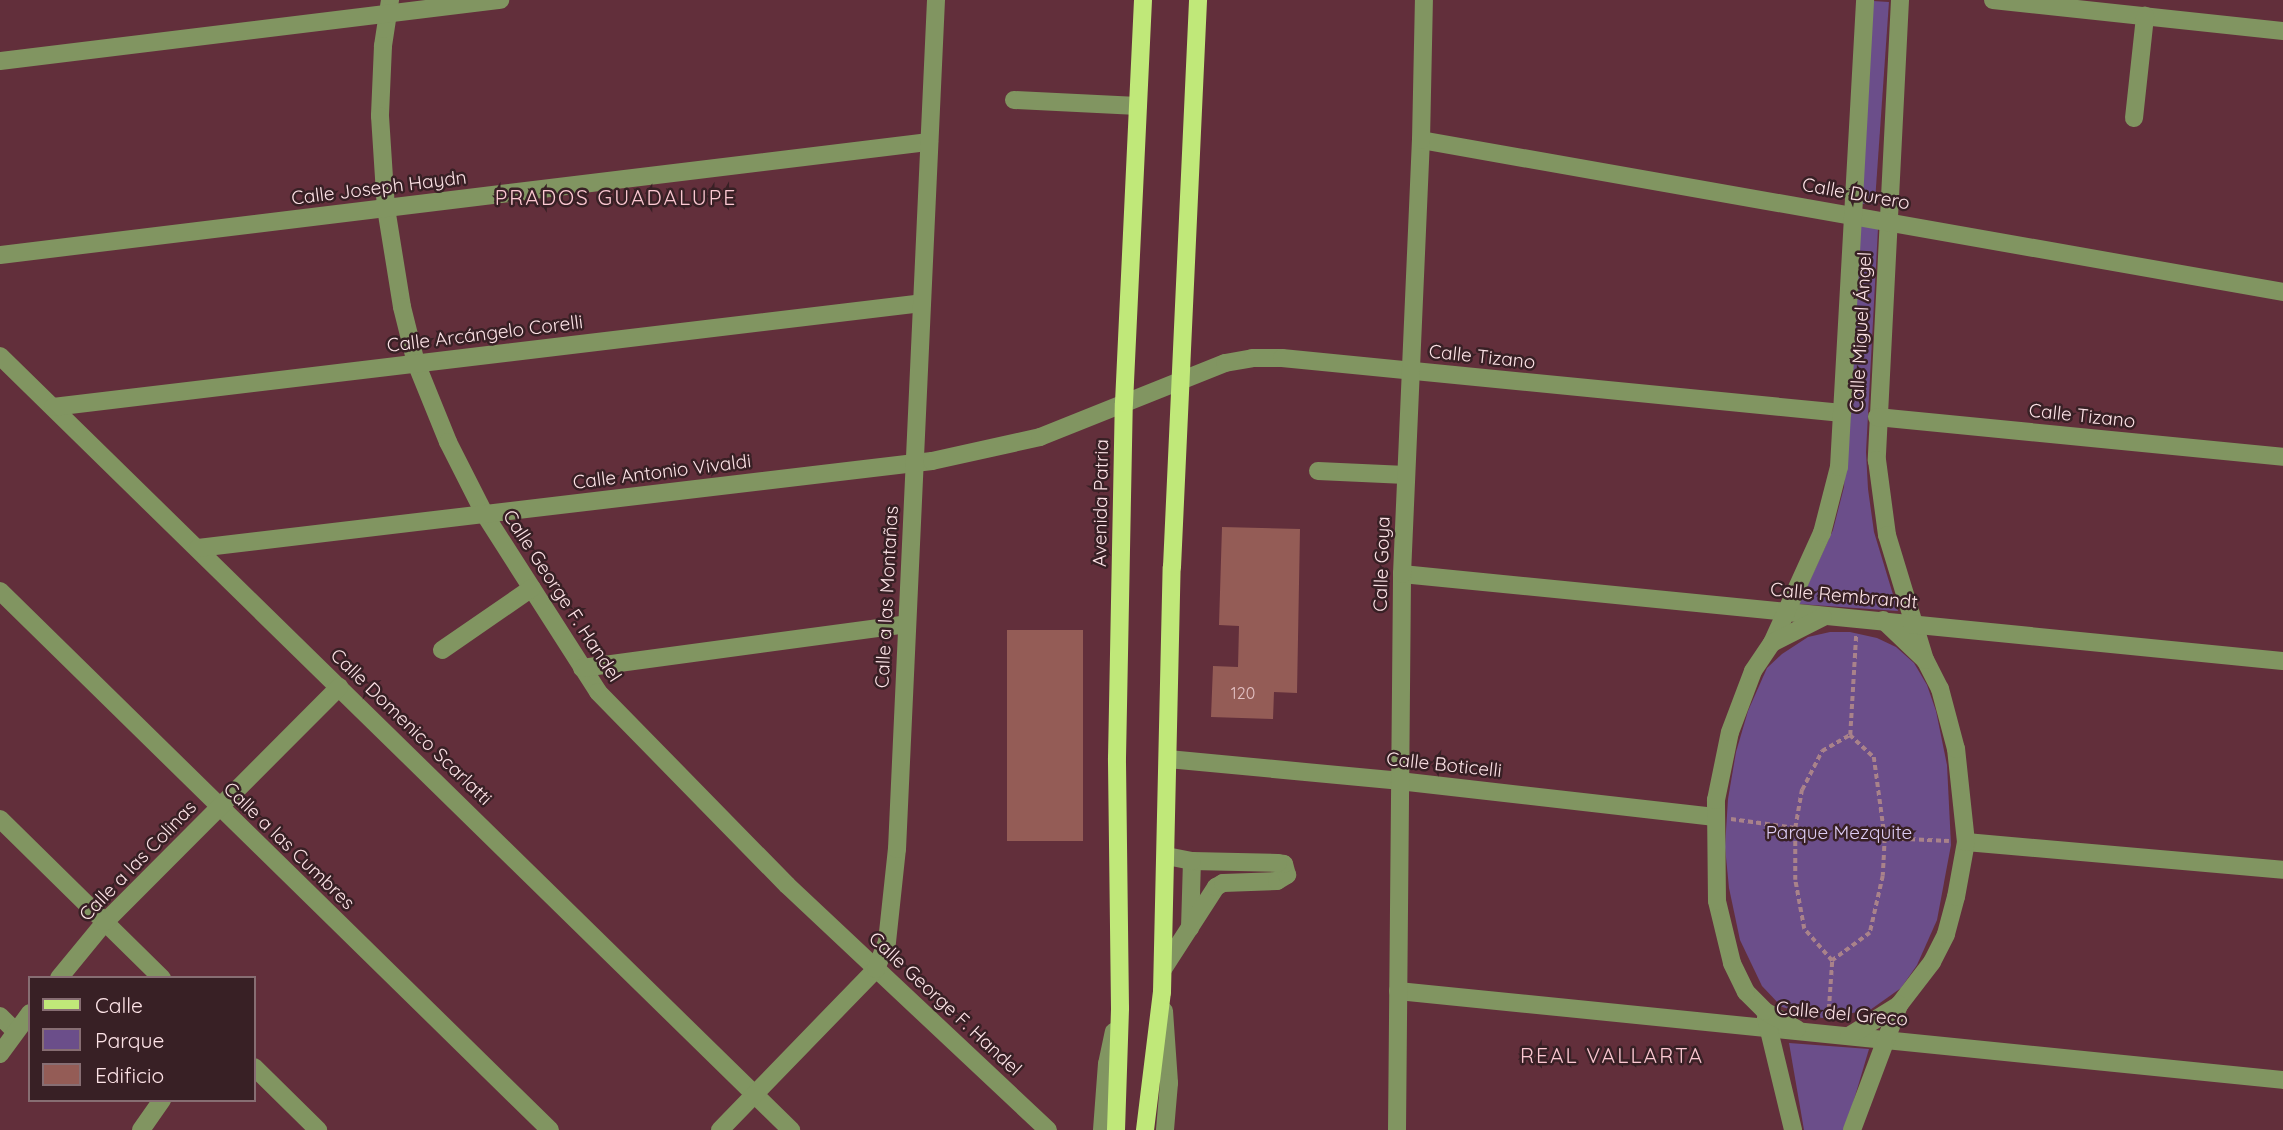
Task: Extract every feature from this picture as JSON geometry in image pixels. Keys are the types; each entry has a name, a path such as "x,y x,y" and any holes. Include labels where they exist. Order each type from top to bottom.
{"main road":[{"name":"Avenida Patria","path":"1116,1130 1120,1008 1117,758 1124,403 1143,0"},
{"path":"1145,1130 1162,992 1180,381 1198,0"}],"street":[{"path":"0,61 389,7 500,0"},
{"name":"Calle a las Montañas","path":"720,1130 876,969 887,942 892,915 936,0"},
{"name":"Calle Goya","path":"1397,1130 1402,574 1421,140 1424,0"},
{"name":"Calle Miguel Ángel","path":"1793,1130 1766,1020 1746,992 1732,963 1724,931 1717,901 1715,817 1721,763 1733,722 1753,671 1772,643 1822,533 1833,499 1842,413 1865,0"},
{"name":"Calle Miguel Ángel","path":"1852,1130 1899,1005 1932,962 1946,934 1962,873 1966,842 1960,779 1949,717 1912,623 1887,535 1877,460 1877,417 1900,0"},
{"path":"1993,0 2283,31"},
{"name":"Calle George F. Handel","path":"389,7 380,116 386,208 402,307 416,363 448,442 485,514 598,692 787,885 1048,1130"},
{"path":"2134,118 2146,16"},
{"path":"1014,100 1138,106"},
{"name":"Calle Durero","path":"1421,140 2283,292"},
{"name":"Calle Joseph Haydn","path":"0,255 929,142"},
{"name":"Calle Arcángelo Corelli","path":"52,407 922,303"},
{"name":"Calle Domenico Scarlatti","path":"0,356 791,1130"},
{"name":"Calle Tizano","path":"1124,403 1225,363 1252,358 1842,413"},
{"name":"Calle Antonio Vivaldi","path":"198,548 915,463 1040,437 1124,403"},
{"name":"Calle Tizano","path":"1877,417 2283,457"},
{"path":"1318,471 1406,475"},
{"name":"Calle Rembrandt","path":"1402,574 2283,661"},
{"path":"442,650 532,588"},
{"name":"Calle a las Cumbres","path":"0,591 550,1130"},
{"name":"Calle Miguel Ángel","path":"1772,643 1826,616"},
{"name":"Calle Miguel Ángel","path":"1883,620 1925,660"},
{"path":"582,668 907,624"},
{"name":"Calle a las Colinas","path":"61,976 105,922 339,687"},
{"name":"Calle Boticelli","path":"1168,759 1399,781 1715,817"},
{"path":"0,819 160,976"},
{"path":"1966,842 2283,870"},
{"path":"1163,969 1216,887 1223,883 1277,881 1287,875 1284,864 1278,863 1192,861 1166,856"},
{"path":"1189,932 1192,861"},
{"name":"Calle del Greco","path":"1398,991 1766,1020"},
{"path":"1162,992 1169,1083 1165,1130"},
{"name":"Calle Miguel Ángel","path":"1849,1036 1899,1005"},
{"path":"1102,1130 1107,1064 1120,1008"},
{"path":"0,1054 28,1015"},
{"path":"0,1017 15,1031"},
{"name":"Calle Miguel Ángel","path":"1766,1020 1803,1032"},
{"name":"Calle del Greco","path":"1803,1032 2283,1080"},
{"path":"256,1069 318,1130"},
{"path":"141,1130 161,1102"}],"path":[{"path":"1850,735 1857,618"},
{"path":"1826,1034 1832,961 1804,929 1795,880 1795,828 1802,790 1822,751 1850,735"},
{"path":"1832,961 1870,933 1884,876 1885,838 1874,757 1850,735"},
{"path":"1715,817 1795,828"},
{"path":"1885,838 1966,842"}],"green space":[{"path":"1873,1 1889,2 1875,205 1859,204"},
{"path":"1860,224 1878,228 1866,452 1868,489 1874,532 1898,611 1799,604 1833,530 1844,487"},
{"name":"Parque Mezquite","path":"1830,632 1850,632 1877,638 1896,647 1914,663 1927,685 1936,711 1947,765 1951,845 1937,920 1917,965 1901,988 1870,1010 1822,1018 1782,1007 1762,986 1740,940 1729,888 1725,847 1728,799 1736,752 1748,711 1767,668 1782,654 1808,637"},
{"path":"1789,1043 1869,1049 1845,1130 1804,1130"}],"building":[{"path":"1222,527 1300,529 1297,693 1274,692 1273,719 1211,717 1213,666 1238,667 1239,626 1219,625"},
{"path":"1007,630 1083,630 1083,841 1007,841"}],"district":[{"name":"PRADOS GUADALUPE","path":"616,197"},
{"name":"REAL VALLARTA","path":"1612,1055"}]}
